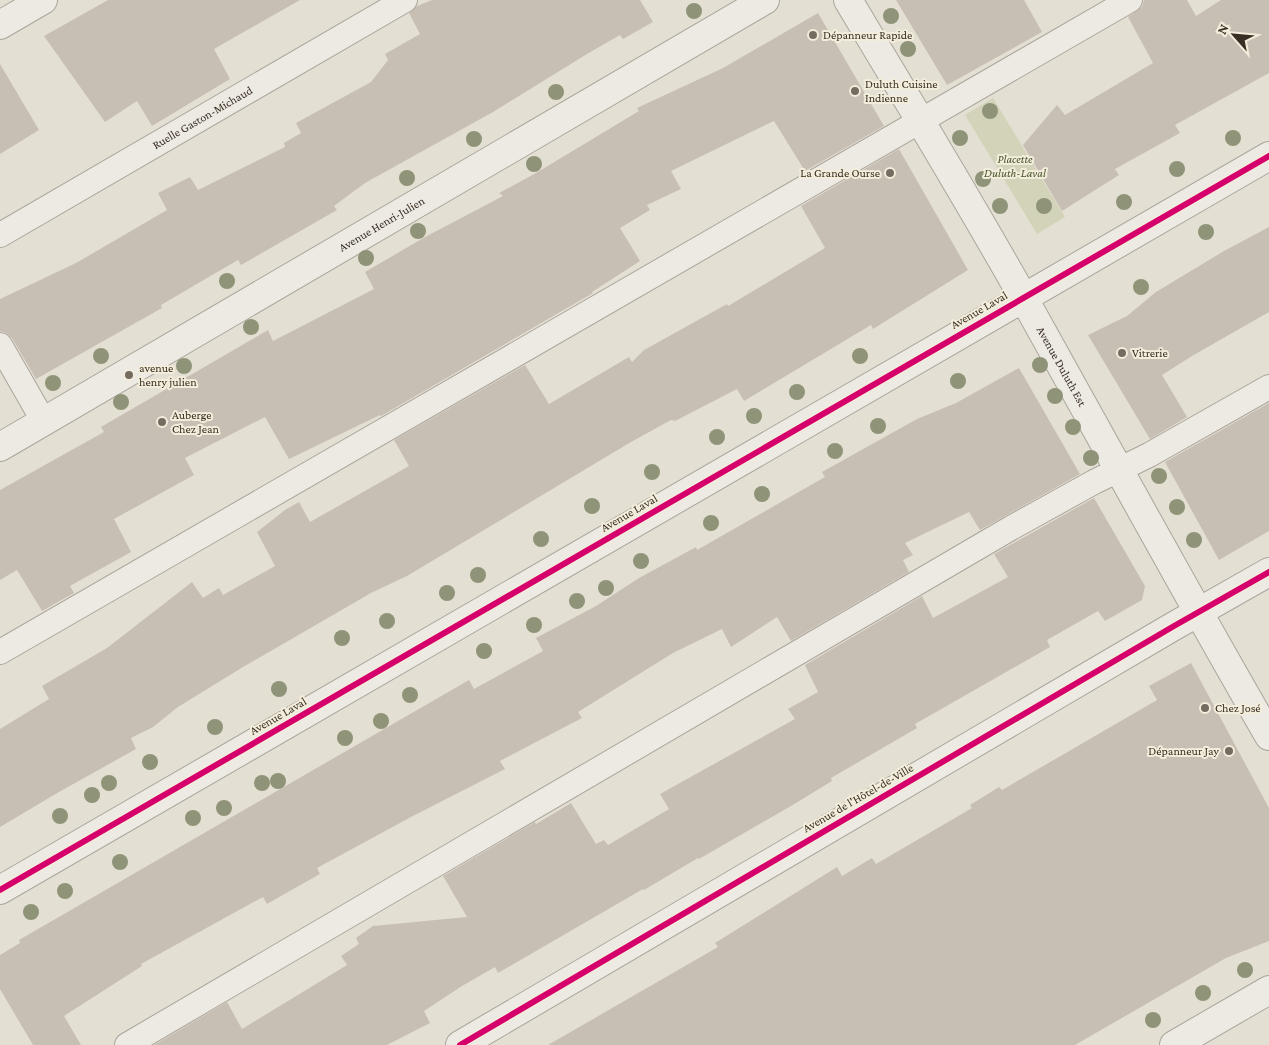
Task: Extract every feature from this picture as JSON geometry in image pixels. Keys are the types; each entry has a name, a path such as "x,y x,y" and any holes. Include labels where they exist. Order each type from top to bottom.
{"street":[{"path":"0,25 43,0"},
{"name":"Avenue Henri-Julien","path":"0,447 765,0"},
{"name":"Avenue Duluth Est","path":"848,0 1023,297 1269,736"},
{"name":"Avenue Laval","path":"0,890 1269,156"},
{"name":"Avenue de l'Hôtel-de-Ville","path":"460,1045 1269,572"},
{"path":"1174,1045 1269,990"}],"lane":[{"name":"Ruelle Gaston-Michaud","path":"0,235 406,0"},
{"path":"0,652 1130,0"},
{"path":"0,345 44,422"},
{"path":"127,1045 1002,533 1119,469 1149,455 1269,387"}],"green space":[{"name":"Placette Duluth-Laval","path":"993,98 1065,217 1037,234 965,115"}],"building":[{"path":"108,0 300,0 214,49 230,79 152,126 137,101 105,122 44,36"},
{"path":"432,0 640,0 653,22 623,39 620,35 587,54 493,112 365,183 334,206 337,210 241,265 238,260 161,305 162,308 36,379 12,338 0,331 0,299 76,263 167,210 158,193 190,177 198,190 285,147 284,143 301,133 296,123 371,82 388,60 385,54 420,34 409,13 417,6"},
{"path":"896,0 1024,0 1042,32 947,85"},
{"path":"1144,0 1187,0 1196,16 1221,0 1269,0 1269,73 1175,125 1180,133 1115,169 1119,175 1062,211 1023,145 1057,105 1065,115 1153,63 1128,17 1142,7"},
{"path":"818,13 884,126 805,171 774,121 671,171 681,189 647,205 650,210 620,228 640,261 593,293 381,416 289,459 265,417 185,458 194,475 114,519 131,552 70,586 74,593 42,611 17,570 0,580 0,490 104,432 101,427 268,330 273,341 374,289 365,272 425,237 503,196 499,193 639,111 637,108 723,68"},
{"path":"0,64 39,130 0,154"},
{"path":"899,149 968,270 873,329 871,325 744,401 737,389 675,421 671,420 631,442 407,576 371,593 243,667 178,707 153,727 131,738 136,749 0,827 0,729 49,699 42,686 107,648 192,582 203,598 219,588 223,595 275,566 257,532 285,510 299,502 310,522 409,466 394,440 525,365 549,404 629,357 632,362 644,350 727,304 728,306 825,248 801,206"},
{"path":"1269,227 1269,312 1162,375 1187,417 1150,439 1088,335 1127,316 1156,292 1224,251"},
{"path":"1019,368 1080,474 980,530 969,512 905,543 913,555 903,560 909,572 791,641 777,617 731,647 722,629 673,653 578,712 582,718 500,761 505,769 317,868 320,874 267,904 263,897 141,964 142,966 64,1016 81,1045 33,1045 0,989 0,955 20,943 19,940 469,680 474,689 543,651 536,638 596,606 639,578 696,547 697,550 825,477 822,472 917,419 956,403"},
{"path":"1269,403 1269,531 1219,560 1165,462"},
{"path":"1094,498 1145,586 1142,600 1105,621 1098,611 1047,640 1050,647 915,724 917,728 831,778 832,781 796,803 498,973 495,967 462,986 424,1011 430,1023 387,1045 154,1045 227,1002 242,1029 347,965 341,956 359,944 356,938 373,926 467,917 443,876 571,803 596,844 604,840 608,845 669,809 660,794 795,719 788,709 818,692 805,665 922,596 933,618 1008,577 994,554"},
{"path":"1191,663 1269,808 1269,941 1226,958 1075,1045 548,1045 718,947 715,943 837,867 842,876 872,858 876,864 972,808 970,805 999,787 1002,790 1157,700 1149,686"}],"cycle path":[{"path":"0,890 1269,156"},
{"path":"460,1045 1269,572"}],"place":[{"name":"Dépanneur Rapide","path":"813,35"},
{"name":"Duluth Cuisine Indienne","path":"855,91"},
{"name":"La Grande Ourse","path":"890,173"},
{"name":"Vitrerie","path":"1122,353"},
{"name":"avenue henry julien","path":"129,375"},
{"name":"Auberge Chez Jean","path":"162,422"},
{"name":"Chez José","path":"1205,708"},
{"name":"Dépanneur Jay","path":"1229,751"}]}
